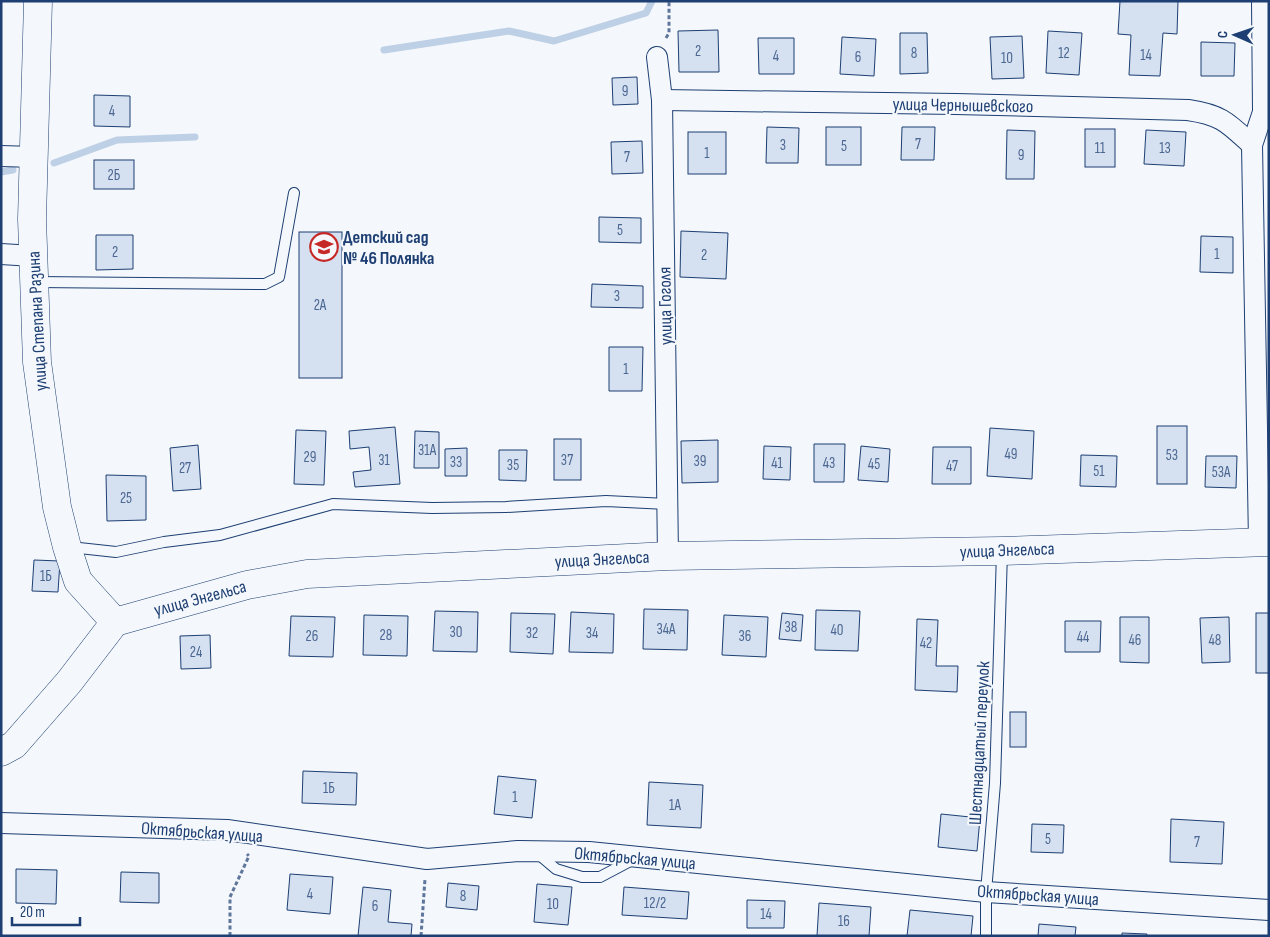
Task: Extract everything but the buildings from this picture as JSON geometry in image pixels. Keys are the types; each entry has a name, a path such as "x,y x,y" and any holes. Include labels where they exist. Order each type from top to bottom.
{"street":[{"name":"улица Степана Разина","path":"38,1 32,219 37,362 57,507 67,547 78,581 115,622"},
{"path":"1262,1 1263,112 1252,144 1264,542"},
{"name":"улица Гоголя","path":"657,57 662,100 668,556"},
{"name":"улица Чернышевского","path":"662,100 1188,110 1207,113 1225,120 1252,144"},
{"path":"1,156 34,157"},
{"path":"1,254 34,269"},
{"name":"улица Энгельса","path":"115,622 247,585 307,574 668,556 1002,551 1264,542"},
{"path":"1,752 14,744 69,682 115,622"},
{"name":"Октябрьская улица","path":"1,823 227,830 426,859 534,851 589,852 986,892 1269,910"}],"lane":[{"path":"34,269 265,284 279,277 294,193"},
{"path":"67,547 116,552 164,542 220,534 333,504 432,508 506,507 606,501 666,504"},
{"name":"Шестнадцатый переулок","path":"986,936 986,892 995,783 1002,551"}],"path":[{"path":"657,57 668,33 669,1"},
{"path":"227,830 249,856 230,897 230,936"},
{"path":"421,936 426,859"}],"waterway":[{"path":"384,50 509,31 554,41 646,13 652,1"},
{"path":"54,163 117,140 195,137"},
{"path":"1,172 13,170"}],"place":[{"name":"Детский сад № 46 Полянка","path":"324,247"}]}
